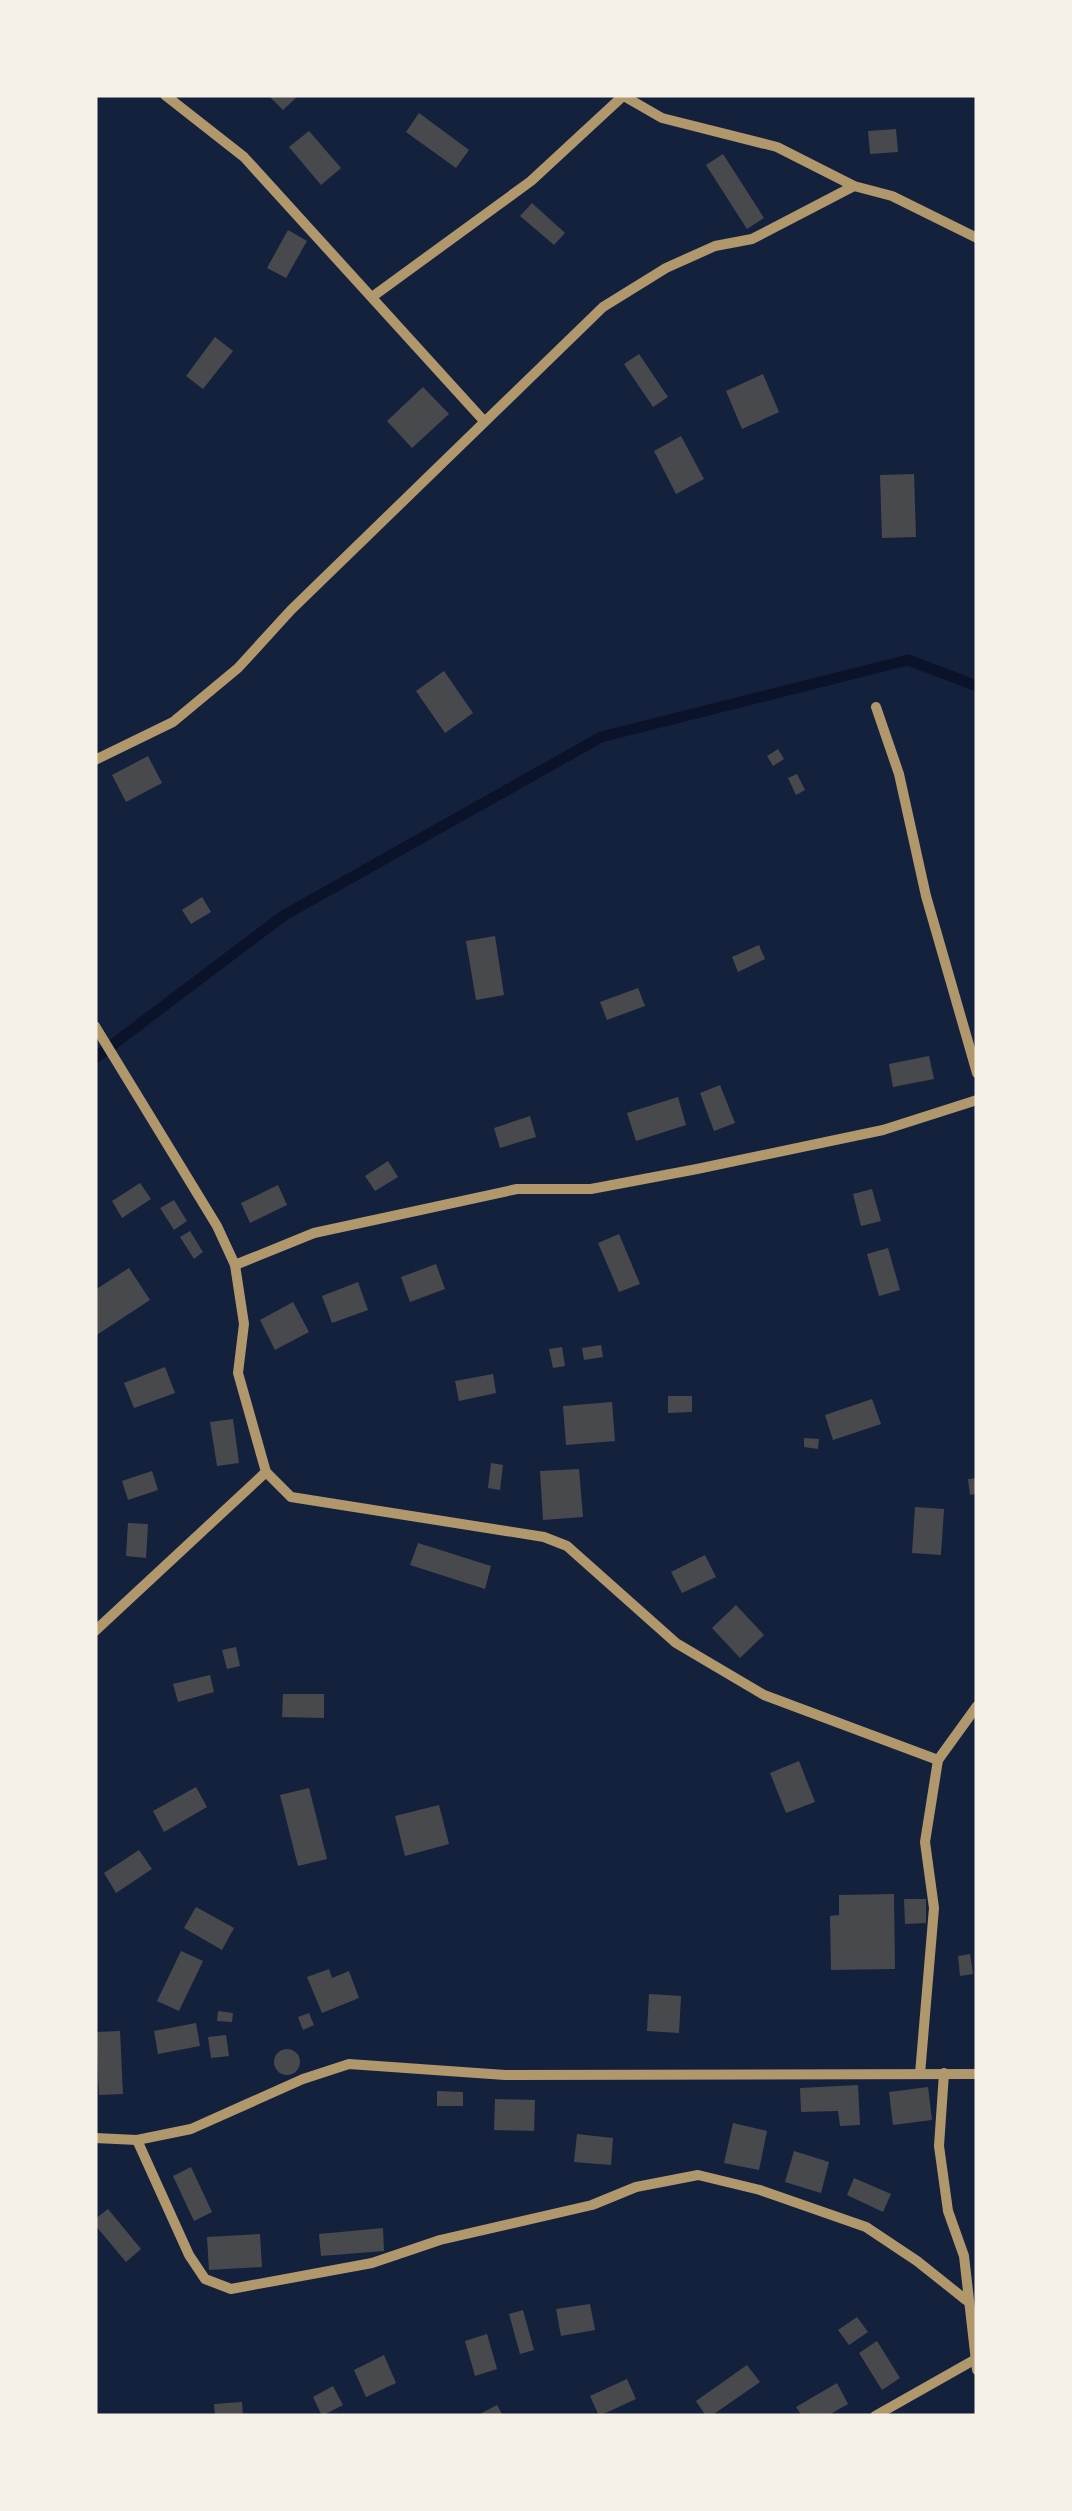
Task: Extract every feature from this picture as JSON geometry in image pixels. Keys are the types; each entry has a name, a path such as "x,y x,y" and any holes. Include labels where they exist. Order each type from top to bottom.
{"street":[{"path":"165,95 244,157 484,421"},
{"path":"372,297 531,181 623,95 662,118 777,146 854,186 892,196 977,238"},
{"path":"95,760 173,722 238,668 292,610 603,307 666,268 715,246 752,239 854,186"},
{"path":"876,707 900,774 926,896 977,1073"},
{"path":"95,1026 217,1226 235,1264 244,1324 238,1374 266,1472 291,1497 544,1537 579,1557 676,1644 764,1694 938,1760"},
{"path":"235,1264 314,1233 517,1189 591,1189 698,1170 882,1130 977,1100"},
{"path":"95,1631 266,1472"},
{"path":"920,2074 934,1908 925,1842 938,1760 977,1706"},
{"path":"95,2138 137,2140 192,2129 303,2079 350,2064 505,2075 977,2074"},
{"path":"876,2416 975,2365 964,2256 948,2210 939,2146 944,2073"},
{"path":"137,2140 190,2255 206,2278 231,2289 372,2263 440,2240 592,2205 636,2188 698,2175 760,2190 866,2227 966,2300"}],"building":[{"path":"268,95 299,95 283,110"},
{"path":"419,113 469,150 456,168 406,132"},
{"path":"896,129 898,152 870,154 868,131"},
{"path":"309,131 341,168 321,185 289,147"},
{"path":"723,154 764,218 747,229 706,165"},
{"path":"532,203 565,233 554,245 520,216"},
{"path":"288,230 307,241 286,278 267,268"},
{"path":"215,337 233,351 203,389 186,376"},
{"path":"639,354 668,397 653,407 624,364"},
{"path":"763,374 779,412 742,429 726,391"},
{"path":"423,387 449,414 412,448 387,421"},
{"path":"681,436 704,479 676,494 654,451"},
{"path":"914,474 916,537 882,538 880,475"},
{"path":"444,671 473,713 445,733 416,691"},
{"path":"778,749 784,759 773,766 767,756"},
{"path":"148,756 162,783 126,802 112,775"},
{"path":"797,774 805,790 796,795 788,778"},
{"path":"202,897 211,912 191,924 182,910"},
{"path":"495,936 504,995 476,1000 466,941"},
{"path":"759,945 765,959 738,972 732,957"},
{"path":"638,988 645,1006 607,1020 600,1002"},
{"path":"929,1056 934,1079 893,1087 889,1064"},
{"path":"720,1085 735,1123 714,1131 700,1093"},
{"path":"678,1097 686,1125 636,1141 627,1113"},
{"path":"530,1116 536,1137 500,1148 494,1128"},
{"path":"388,1161 398,1177 375,1191 365,1176"},
{"path":"140,1183 151,1199 122,1218 112,1201"},
{"path":"278,1185 287,1205 250,1223 241,1203"},
{"path":"872,1189 881,1221 861,1226 853,1194"},
{"path":"174,1200 187,1221 174,1230 160,1208"},
{"path":"190,1231 203,1252 194,1259 180,1237"},
{"path":"619,1234 640,1284 619,1292 598,1243"},
{"path":"888,1248 900,1290 879,1296 867,1254"},
{"path":"436,1264 445,1289 410,1302 401,1277"},
{"path":"129,1268 150,1300 95,1336 95,1290"},
{"path":"358,1282 368,1310 332,1323 322,1296"},
{"path":"293,1302 309,1332 275,1350 260,1320"},
{"path":"601,1345 603,1357 584,1360 582,1348"},
{"path":"562,1347 565,1366 553,1368 549,1349"},
{"path":"165,1367 175,1393 134,1408 124,1383"},
{"path":"493,1374 496,1393 459,1401 455,1381"},
{"path":"668,1396 692,1396 692,1412 668,1413"},
{"path":"872,1399 881,1424 833,1440 825,1415"},
{"path":"612,1402 615,1441 566,1445 563,1406"},
{"path":"233,1419 239,1463 217,1466 210,1422"},
{"path":"804,1438 819,1439 818,1449 804,1447"},
{"path":"491,1463 503,1465 500,1490 488,1488"},
{"path":"579,1469 583,1517 543,1520 540,1471"},
{"path":"152,1471 158,1490 128,1500 122,1481"},
{"path":"977,1478 977,1494 970,1495 968,1479"},
{"path":"915,1507 944,1509 941,1555 912,1553"},
{"path":"128,1523 148,1524 146,1558 126,1556"},
{"path":"418,1543 491,1566 485,1589 410,1565"},
{"path":"705,1555 716,1577 682,1593 671,1572"},
{"path":"736,1605 764,1635 740,1658 712,1628"},
{"path":"236,1647 240,1666 227,1669 222,1650"},
{"path":"210,1675 214,1692 178,1702 173,1684"},
{"path":"283,1694 324,1694 324,1718 282,1717"},
{"path":"799,1761 815,1802 786,1813 770,1773"},
{"path":"196,1787 207,1807 164,1832 153,1811"},
{"path":"309,1788 327,1859 298,1866 280,1795"},
{"path":"439,1805 449,1844 405,1856 395,1816"},
{"path":"139,1850 152,1869 116,1893 104,1873"},
{"path":"894,1894 895,1969 831,1970 830,1916 839,1915 839,1895"},
{"path":"904,1899 926,1899 926,1923 905,1924"},
{"path":"196,1907 234,1928 222,1950 184,1928"},
{"path":"181,1951 203,1961 179,2011 157,2001"},
{"path":"970,1954 973,1974 960,1976 958,1956"},
{"path":"329,1969 332,1978 349,1971 359,1998 322,2013 307,1977"},
{"path":"649,1994 681,1996 679,2033 647,2031"},
{"path":"218,2011 233,2013 232,2022 217,2021"},
{"path":"309,2013 314,2025 303,2030 298,2017"},
{"path":"196,2023 200,2046 158,2054 154,2031"},
{"path":"120,2031 123,2094 99,2095 96,2032"},
{"path":"226,2035 229,2056 211,2058 208,2037"},
{"path":"287,2049 296,2053 300,2062 296,2071 287,2075 278,2071 274,2062 278,2053"},
{"path":"858,2085 860,2125 840,2126 838,2111 801,2112 800,2088"},
{"path":"928,2087 932,2120 893,2125 889,2092"},
{"path":"437,2091 463,2092 463,2106 437,2106"},
{"path":"495,2099 535,2100 534,2131 494,2130"},
{"path":"733,2123 767,2131 759,2170 724,2163"},
{"path":"577,2134 613,2138 611,2165 574,2162"},
{"path":"794,2151 829,2162 821,2193 785,2182"},
{"path":"191,2167 212,2212 194,2221 173,2176"},
{"path":"854,2178 891,2194 883,2212 847,2195"},
{"path":"108,2209 141,2249 126,2262 95,2225 95,2219"},
{"path":"383,2228 384,2251 321,2256 319,2234"},
{"path":"260,2234 262,2267 209,2270 207,2237"},
{"path":"590,2304 595,2330 561,2336 556,2309"},
{"path":"523,2310 534,2350 520,2354 509,2314"},
{"path":"857,2317 868,2332 849,2345 838,2330"},
{"path":"487,2334 497,2369 475,2376 465,2341"},
{"path":"877,2341 900,2378 882,2390 859,2353"},
{"path":"384,2355 396,2383 366,2397 354,2370"},
{"path":"747,2365 760,2382 706,2416 696,2401"},
{"path":"627,2379 636,2399 599,2416 590,2396"},
{"path":"837,2383 848,2404 827,2416 802,2416 796,2407"},
{"path":"333,2386 343,2405 322,2416 313,2397"},
{"path":"242,2402 243,2416 215,2416 214,2404"},
{"path":"497,2405 503,2416 476,2416"}],"waterway":[{"path":"95,1058 283,916 601,737 908,660 977,686"}]}
